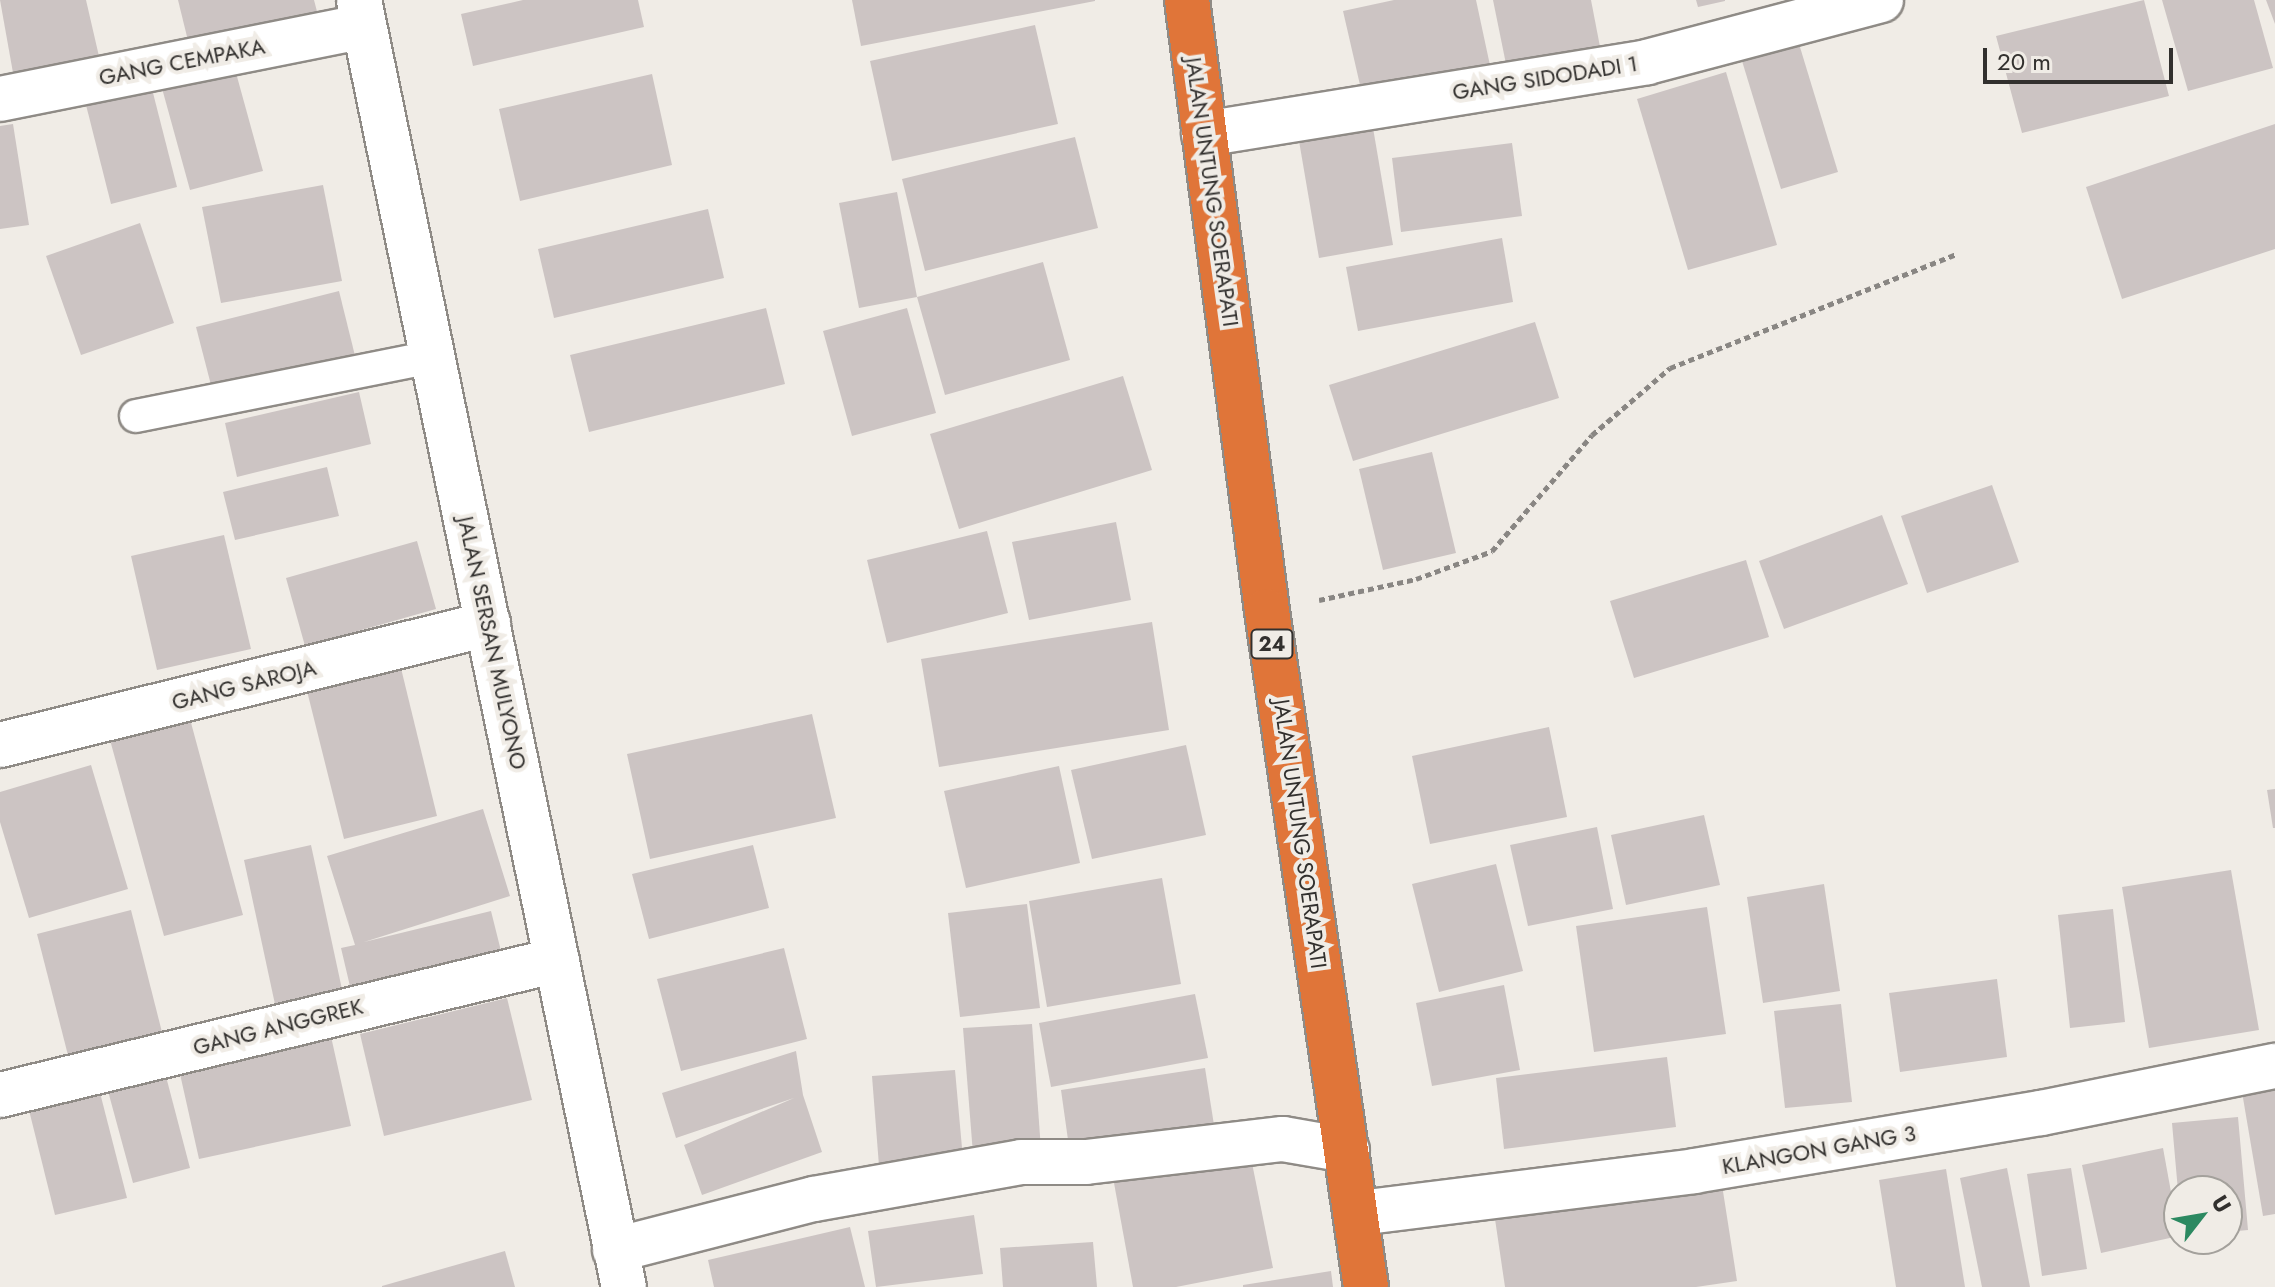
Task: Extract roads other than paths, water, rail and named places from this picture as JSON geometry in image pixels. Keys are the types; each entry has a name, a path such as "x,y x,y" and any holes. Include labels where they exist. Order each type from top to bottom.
{"highway":[{"name":"JALAN UNTUNG SOERAPATI","path":"1187,0 1267,611 1359,1213 1366,1287"}],"street":[{"name":"GANG SIDODADI 1","path":"1204,134 1647,62 1881,0"},
{"name":"GANG CEMPAKA","path":"0,99 361,13"},
{"name":"JALAN SERSAN MULYONO","path":"361,13 619,1268"},
{"name":"GANG SAROJA","path":"0,745 488,624"},
{"name":"GANG ANGGREK","path":"0,1095 557,960"},
{"name":"KLANGON GANG 3","path":"1359,1213 1694,1171 2041,1113 2275,1066"},
{"path":"619,1268 830,1196 1021,1162 1086,1162 1283,1139 1347,1150"}],"lane":[{"path":"136,416 432,357"}]}
